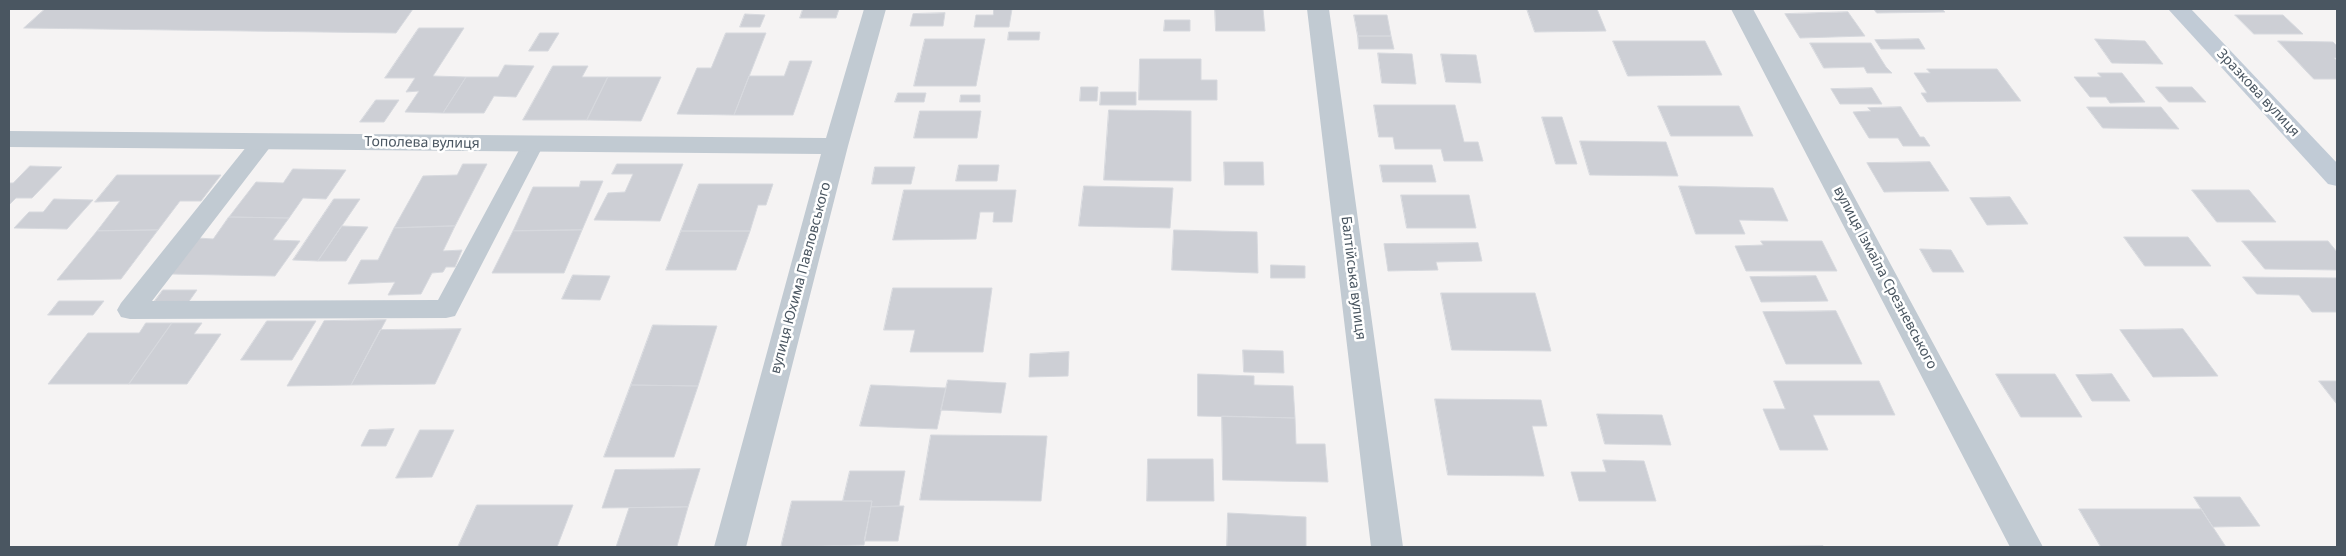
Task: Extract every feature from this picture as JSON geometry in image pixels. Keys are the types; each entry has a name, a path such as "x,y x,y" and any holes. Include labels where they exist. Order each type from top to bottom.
{"street":[{"name":"вулиця Юхима Павловського","path":"730,547 836,146 875,9"},
{"name":"Балтійська вулиця","path":"1318,9 1388,547"},
{"name":"вулиця Ізмаїла Срезневського","path":"1742,9 2027,547"},
{"name":"Зразкова вулиця","path":"2179,9 2337,178"},
{"name":"Тополева вулиця","path":"9,139 836,146"}],"lane":[{"path":"263,141 130,310 446,309 533,144"}],"building":[{"path":"45,9 413,9 396,33 24,28"},
{"path":"803,9 839,9 836,18 800,18"},
{"path":"994,9 1012,9 1009,27 974,27 976,15 993,15"},
{"path":"1215,9 1263,9 1265,31 1216,31"},
{"path":"1527,9 1597,9 1606,31 1535,32"},
{"path":"1874,9 1942,9 1945,12 1877,13"},
{"path":"1848,12 1865,36 1800,38 1785,14"},
{"path":"945,13 943,26 910,26 913,14"},
{"path":"745,14 765,15 760,27 740,27"},
{"path":"1354,15 1387,15 1391,36 1358,36"},
{"path":"2235,15 2283,15 2303,34 2254,34"},
{"path":"1165,20 1190,20 1190,31 1164,31"},
{"path":"419,28 464,28 433,76 466,77 443,113 405,112 419,91 406,92 415,78 385,78"},
{"path":"1009,32 1040,32 1039,40 1008,40"},
{"path":"540,33 559,33 548,51 529,51"},
{"path":"726,33 766,33 734,115 677,114 697,68 711,68"},
{"path":"1358,36 1391,36 1394,49 1359,49"},
{"path":"925,39 985,39 976,86 914,86"},
{"path":"1919,39 1925,49 1881,49 1875,40"},
{"path":"2095,39 2145,41 2163,64 2112,63"},
{"path":"1613,41 1705,41 1722,75 1628,76"},
{"path":"2278,41 2333,42 2337,46 2337,58 2334,58 2337,61 2337,79 2314,79"},
{"path":"1810,43 1871,43 1892,73 1867,73 1864,67 1824,68"},
{"path":"1378,53 1412,54 1416,84 1382,83"},
{"path":"1441,54 1476,55 1481,83 1446,82"},
{"path":"1140,59 1201,59 1201,80 1217,80 1217,100 1139,100"},
{"path":"790,61 812,61 793,115 734,115 749,76 784,76"},
{"path":"505,65 534,66 516,97 494,96 484,113 443,113 466,77 498,77"},
{"path":"553,66 588,66 582,77 608,77 587,120 523,120"},
{"path":"1927,69 1997,69 2021,101 1927,102 1921,93 1927,93 1914,73 1930,73"},
{"path":"2098,73 2122,73 2145,102 2110,103 2106,97 2090,97 2074,77 2101,77"},
{"path":"608,77 661,77 641,121 587,120"},
{"path":"1081,87 1098,87 1097,101 1080,101"},
{"path":"2156,87 2192,87 2206,102 2169,102"},
{"path":"1872,88 1882,104 1840,104 1831,89"},
{"path":"1101,92 1136,92 1136,105 1100,105"},
{"path":"898,93 926,93 924,102 895,102"},
{"path":"961,95 980,95 980,102 960,102"},
{"path":"376,100 399,100 384,122 360,122"},
{"path":"1374,105 1455,105 1464,142 1478,142 1483,161 1444,161 1441,149 1395,149 1393,137 1379,137"},
{"path":"1658,106 1739,106 1753,136 1671,136"},
{"path":"1901,107 1920,137 1924,137 1930,146 1903,146 1898,138 1869,138 1853,112 1871,111 1868,108"},
{"path":"2087,107 2161,107 2179,129 2103,128"},
{"path":"1109,110 1191,111 1191,181 1104,180"},
{"path":"920,111 981,111 977,138 914,138"},
{"path":"1542,117 1562,117 1577,164 1556,164"},
{"path":"1580,141 1666,142 1678,176 1590,175"},
{"path":"1224,162 1263,162 1264,185 1225,185"},
{"path":"1930,162 1949,191 1884,192 1867,163"},
{"path":"463,164 487,164 455,226 394,228 423,176 457,175"},
{"path":"617,164 683,164 660,221 594,220 608,193 625,192 633,174 612,174"},
{"path":"959,165 999,165 997,181 956,181"},
{"path":"1380,165 1432,165 1436,182 1383,182"},
{"path":"30,166 62,167 32,198 16,198 9,205 9,183 13,183"},
{"path":"875,167 915,167 911,184 872,184"},
{"path":"293,169 346,170 326,199 303,198 289,218 229,217 256,182 283,183"},
{"path":"117,175 221,175 201,201 180,201 158,230 97,231 120,201 95,202"},
{"path":"581,181 603,181 582,230 513,231 533,187 579,187"},
{"path":"699,184 773,184 766,205 758,205 750,231 681,231"},
{"path":"1084,186 1173,188 1170,228 1079,226"},
{"path":"1679,186 1773,188 1788,221 1739,220 1745,234 1696,234"},
{"path":"904,190 1016,190 1012,222 993,222 994,212 980,212 976,239 893,240"},
{"path":"2192,190 2249,190 2276,222 2217,222"},
{"path":"1401,195 1469,195 1476,228 1407,228"},
{"path":"2010,197 2028,224 1987,225 1970,198"},
{"path":"54,199 93,200 67,229 14,228 29,212 43,212"},
{"path":"334,199 360,199 318,261 293,260"},
{"path":"229,217 289,218 273,240 300,241 275,276 171,274 198,238 213,239"},
{"path":"342,226 368,227 346,261 318,261"},
{"path":"455,226 443,251 462,250 455,267 446,267 443,272 432,273 421,294 388,295 395,282 348,284 361,260 378,260 394,228"},
{"path":"158,230 121,279 57,280 97,231"},
{"path":"582,230 564,273 492,273 513,231"},
{"path":"1174,230 1257,232 1258,273 1172,270"},
{"path":"681,231 750,231 736,270 666,270"},
{"path":"2124,237 2188,237 2211,266 2145,266"},
{"path":"1761,241 1822,241 1837,271 1746,271 1735,246 1763,245"},
{"path":"2242,241 2328,241 2337,252 2337,270 2265,269"},
{"path":"1478,243 1482,261 1436,262 1438,270 1388,271 1384,244"},
{"path":"1920,249 1951,250 1964,272 1933,272"},
{"path":"1271,265 1305,266 1305,278 1271,278"},
{"path":"573,275 610,276 600,300 562,299"},
{"path":"1816,276 1828,301 1761,302 1750,277"},
{"path":"2243,277 2337,278 2337,312 2312,312 2299,295 2257,294"},
{"path":"893,288 992,288 983,352 910,352 915,330 884,330"},
{"path":"163,290 197,290 185,307 151,306"},
{"path":"1441,293 1535,293 1551,351 1452,350"},
{"path":"59,301 104,301 93,315 48,315"},
{"path":"1836,311 1862,364 1786,364 1763,312"},
{"path":"386,320 351,385 287,386 324,321"},
{"path":"267,321 316,321 292,360 241,360"},
{"path":"146,323 172,323 129,384 48,384 88,333 139,333"},
{"path":"172,323 202,323 194,334 221,334 187,384 129,384"},
{"path":"653,325 717,326 698,386 631,385"},
{"path":"461,329 435,384 351,385 380,330"},
{"path":"2183,329 2218,376 2153,377 2120,330"},
{"path":"1243,350 1283,351 1284,373 1244,372"},
{"path":"1069,352 1068,376 1029,377 1030,354"},
{"path":"1198,374 1254,376 1254,385 1293,386 1295,418 1198,416"},
{"path":"1996,374 2055,374 2082,417 2021,417"},
{"path":"2112,374 2130,401 2092,401 2076,375"},
{"path":"948,380 1006,383 1001,413 941,410"},
{"path":"1774,381 1879,381 1895,415 1813,415 1828,450 1780,450 1763,409 1785,409"},
{"path":"2319,381 2337,381 2337,404"},
{"path":"631,385 698,386 674,457 604,457"},
{"path":"871,385 946,388 937,429 860,426"},
{"path":"1435,399 1541,400 1547,426 1532,426 1544,476 1448,475"},
{"path":"1597,414 1662,415 1671,445 1605,444"},
{"path":"1222,416 1295,418 1296,444 1325,444 1328,482 1223,480"},
{"path":"394,429 386,446 361,446 369,430"},
{"path":"420,430 454,430 432,477 396,478"},
{"path":"931,435 1047,436 1041,501 920,500"},
{"path":"1148,459 1213,459 1214,501 1147,501"},
{"path":"1603,460 1644,461 1656,501 1579,501 1571,472 1606,472"},
{"path":"700,469 688,507 602,508 615,470"},
{"path":"850,471 905,471 899,506 871,507 872,501 843,501"},
{"path":"2194,497 2240,497 2260,526 2213,527"},
{"path":"792,501 872,501 864,545 781,547"},
{"path":"477,505 573,505 557,547 458,547"},
{"path":"904,506 898,541 864,541 871,507"},
{"path":"688,507 677,546 616,547 629,508"},
{"path":"2079,509 2201,509 2226,547 2101,547"},
{"path":"1228,513 1306,517 1306,547 1227,547"},
{"path":"1823,546 1823,547 1716,547"}]}
